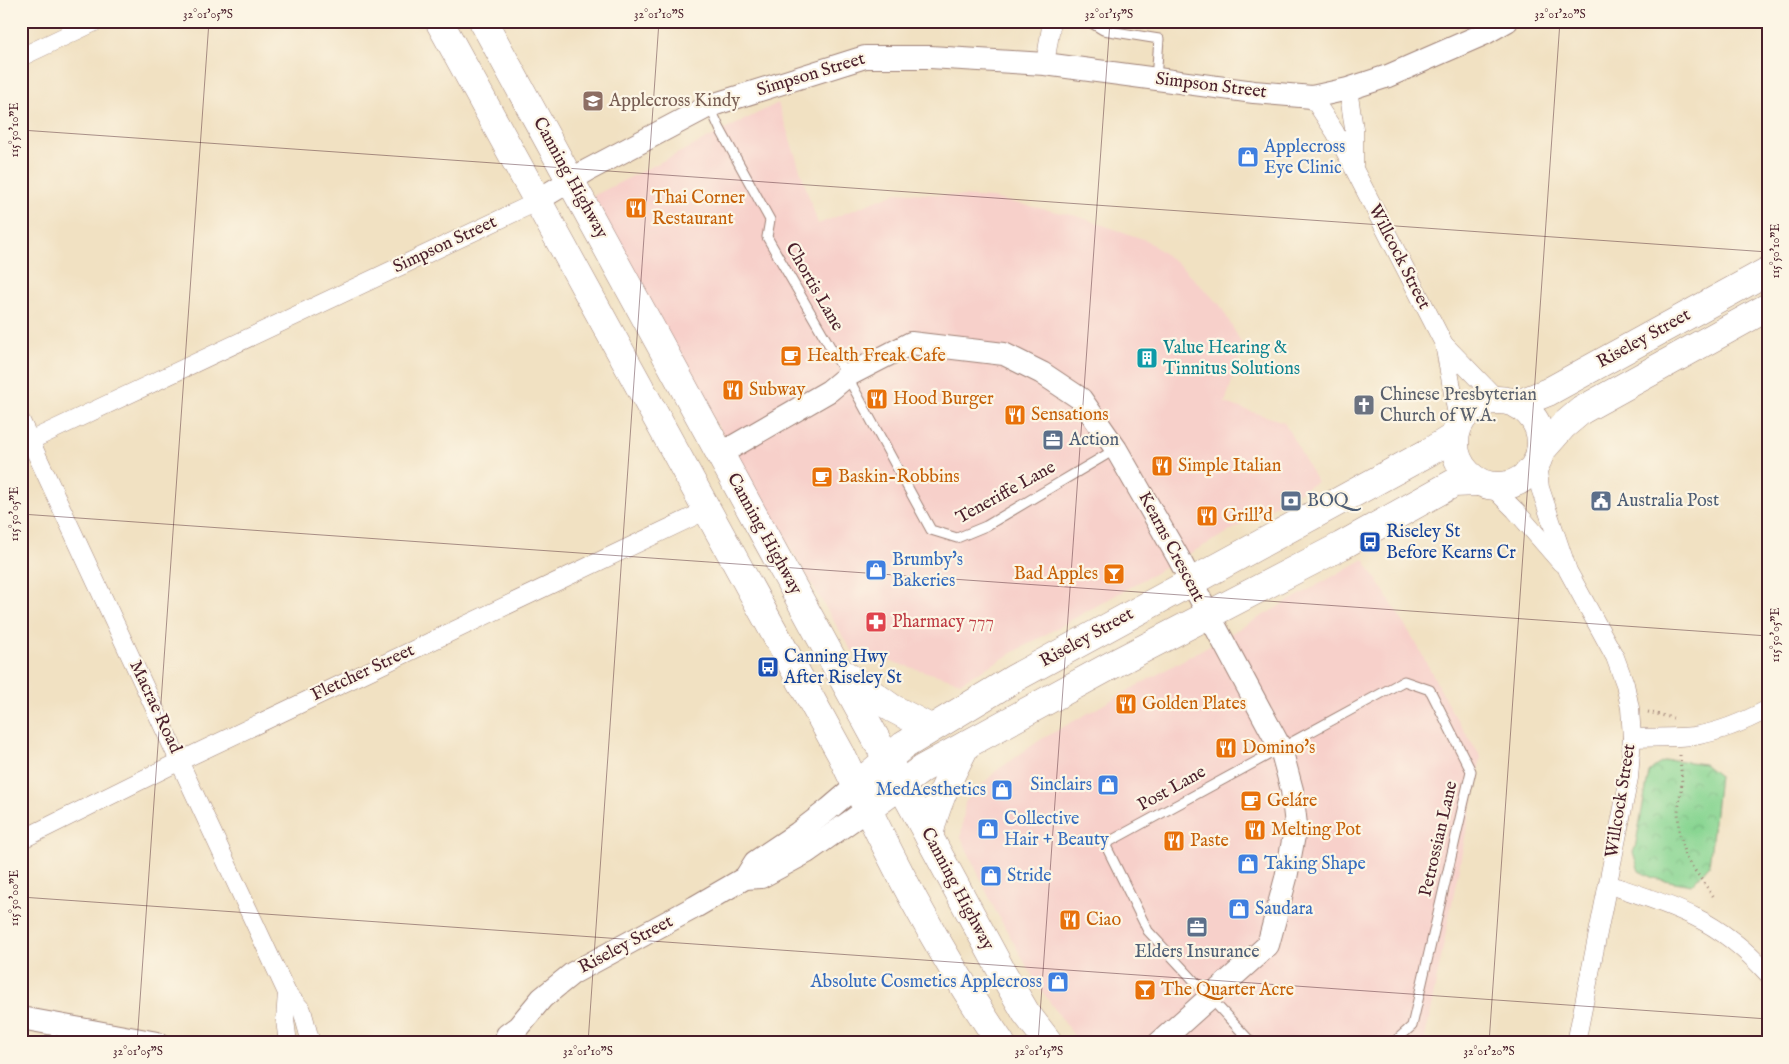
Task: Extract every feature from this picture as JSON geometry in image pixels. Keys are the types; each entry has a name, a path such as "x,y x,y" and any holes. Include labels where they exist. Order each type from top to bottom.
{"highway":[{"path":"440,21 841,754 885,845 950,964 1000,1043"},
{"name":"Canning Highway","path":"483,21 888,759 1001,970 1026,1012 1049,1043"},
{"name":"Riseley Street","path":"862,798 888,759 903,746 930,728 1015,678 1428,452 1457,431 1461,420 1469,410 1482,402 1508,402 1548,392 1768,271"},
{"name":"Riseley Street","path":"862,798 901,784 922,769 1112,665 1340,546 1454,483 1501,486 1518,481 1531,471 1539,457 1563,426 1582,410 1768,307"},
{"path":"1508,402 1532,415 1541,435 1539,457"},
{"path":"1457,431 1457,455 1465,470 1485,484"},
{"path":"839,670 892,708 930,728"},
{"path":"929,837 939,799 966,745"}],"street":[{"path":"21,57 97,21"},
{"path":"1045,64 1052,21"},
{"name":"Simpson Street","path":"26,442 538,200 588,170 709,106 865,57 930,57 1045,64 1254,92 1312,97 1348,89 1388,76 1507,21"},
{"name":"Willcock Street","path":"1348,89 1354,129 1354,170"},
{"name":"Willcock Street","path":"1312,97 1335,132 1444,344 1457,431"},
{"name":"Kearns Crescent","path":"720,454 829,391 847,376 911,343 1004,354 1042,373 1081,399 1116,449 1145,497 1191,582 1281,749 1292,790 1296,825 1286,878 1268,945 1159,1043"},
{"name":"Willcock Street","path":"1444,344 1508,402"},
{"name":"Macrae Road","path":"21,421 26,442 180,761 287,993 302,1010 311,1043"},
{"name":"Willcock Street","path":"1539,457 1542,495 1568,571 1615,657 1625,684 1630,708 1632,738 1628,778 1576,1043"},
{"name":"Willcock Street","path":"1485,484 1515,510 1568,571"},
{"name":"Fletcher Street","path":"21,840 180,761 707,510"},
{"path":"1632,738 1695,736 1720,729 1768,709"},
{"name":"Riseley Street","path":"514,1037 542,998 573,973 745,878 755,862 798,833 862,798"},
{"path":"1608,884 1699,919 1739,946 1768,974"},
{"name":"Macrae Road","path":"287,993 285,1020 288,1043"},
{"path":"21,1018 157,1043"}],"lane":[{"path":"1088,21 1103,30 1159,39 1156,79"},
{"name":"Chortis Lane","path":"709,106 770,220 767,237 847,376"},
{"name":"Teneriffe Lane","path":"847,376 931,530 957,538 986,526 1116,449"},
{"name":"Petrossian Lane","path":"1281,749 1404,681 1430,690 1471,771 1412,1026 1393,1043"},
{"name":"Post Lane","path":"1210,999 1148,931 1105,844 1281,749"},
{"path":"1210,999 1252,1043"}],"path":[{"path":"1630,708 1679,719"},
{"path":"1680,751 1682,783 1678,811 1679,830 1685,857 1714,897"}],"shaded area":[{"path":"778,103 818,224 898,192 991,198 1077,216 1146,240 1182,267 1220,305 1243,346 1225,403 1284,422 1317,482 961,682 851,650 709,412 593,196"},
{"path":"1364,559 1416,643 1451,710 1481,757 1424,1043 1079,1043 1037,984 995,910 961,837 965,802 996,771 1040,740"}],"green space":[{"path":"1675,760 1704,764 1719,776 1709,866 1691,885 1653,878 1639,871 1633,852 1649,772 1661,763"}],"place":[{"name":"Applecross Kindy","path":"593,101"},
{"name":"Applecross Eye Clinic","path":"1248,157"},
{"name":"Thai Corner Restaurant","path":"636,208"},
{"name":"Health Freak Cafe","path":"791,356"},
{"name":"Value Hearing & Tinnitus Solutions","path":"1147,358"},
{"name":"Subway","path":"733,390"},
{"name":"Hood Burger","path":"877,399"},
{"name":"Chinese Presbyterian Church of W.A.","path":"1364,405"},
{"name":"Sensations","path":"1015,415"},
{"name":"Action","path":"1053,440"},
{"name":"Simple Italian","path":"1162,466"},
{"name":"Baskin-Robbins","path":"822,477"},
{"name":"BOQ","path":"1291,501"},
{"name":"Australia Post","path":"1601,501"},
{"name":"Grill'd","path":"1207,516"},
{"name":"Riseley St Before Kearns Cr","path":"1370,542"},
{"name":"Brumby's Bakeries","path":"876,570"},
{"name":"Bad Apples","path":"1114,574"},
{"name":"Pharmacy 777","path":"876,622"},
{"name":"Canning Hwy After Riseley St","path":"768,667"},
{"name":"Golden Plates","path":"1126,704"},
{"name":"Domino's","path":"1226,748"},
{"name":"Sinclairs","path":"1108,785"},
{"name":"MedAesthetics","path":"1002,790"},
{"name":"Geláre","path":"1251,801"},
{"name":"Collective Hair + Beauty","path":"988,829"},
{"name":"Melting Pot","path":"1255,830"},
{"name":"Paste","path":"1174,841"},
{"name":"Taking Shape","path":"1248,864"},
{"name":"Stride","path":"991,876"},
{"name":"Saudara","path":"1239,909"},
{"name":"Ciao","path":"1070,920"},
{"name":"Elders Insurance","path":"1197,927"},
{"name":"Absolute Cosmetics Applecross","path":"1058,982"},
{"name":"The Quarter Acre","path":"1145,990"}]}
